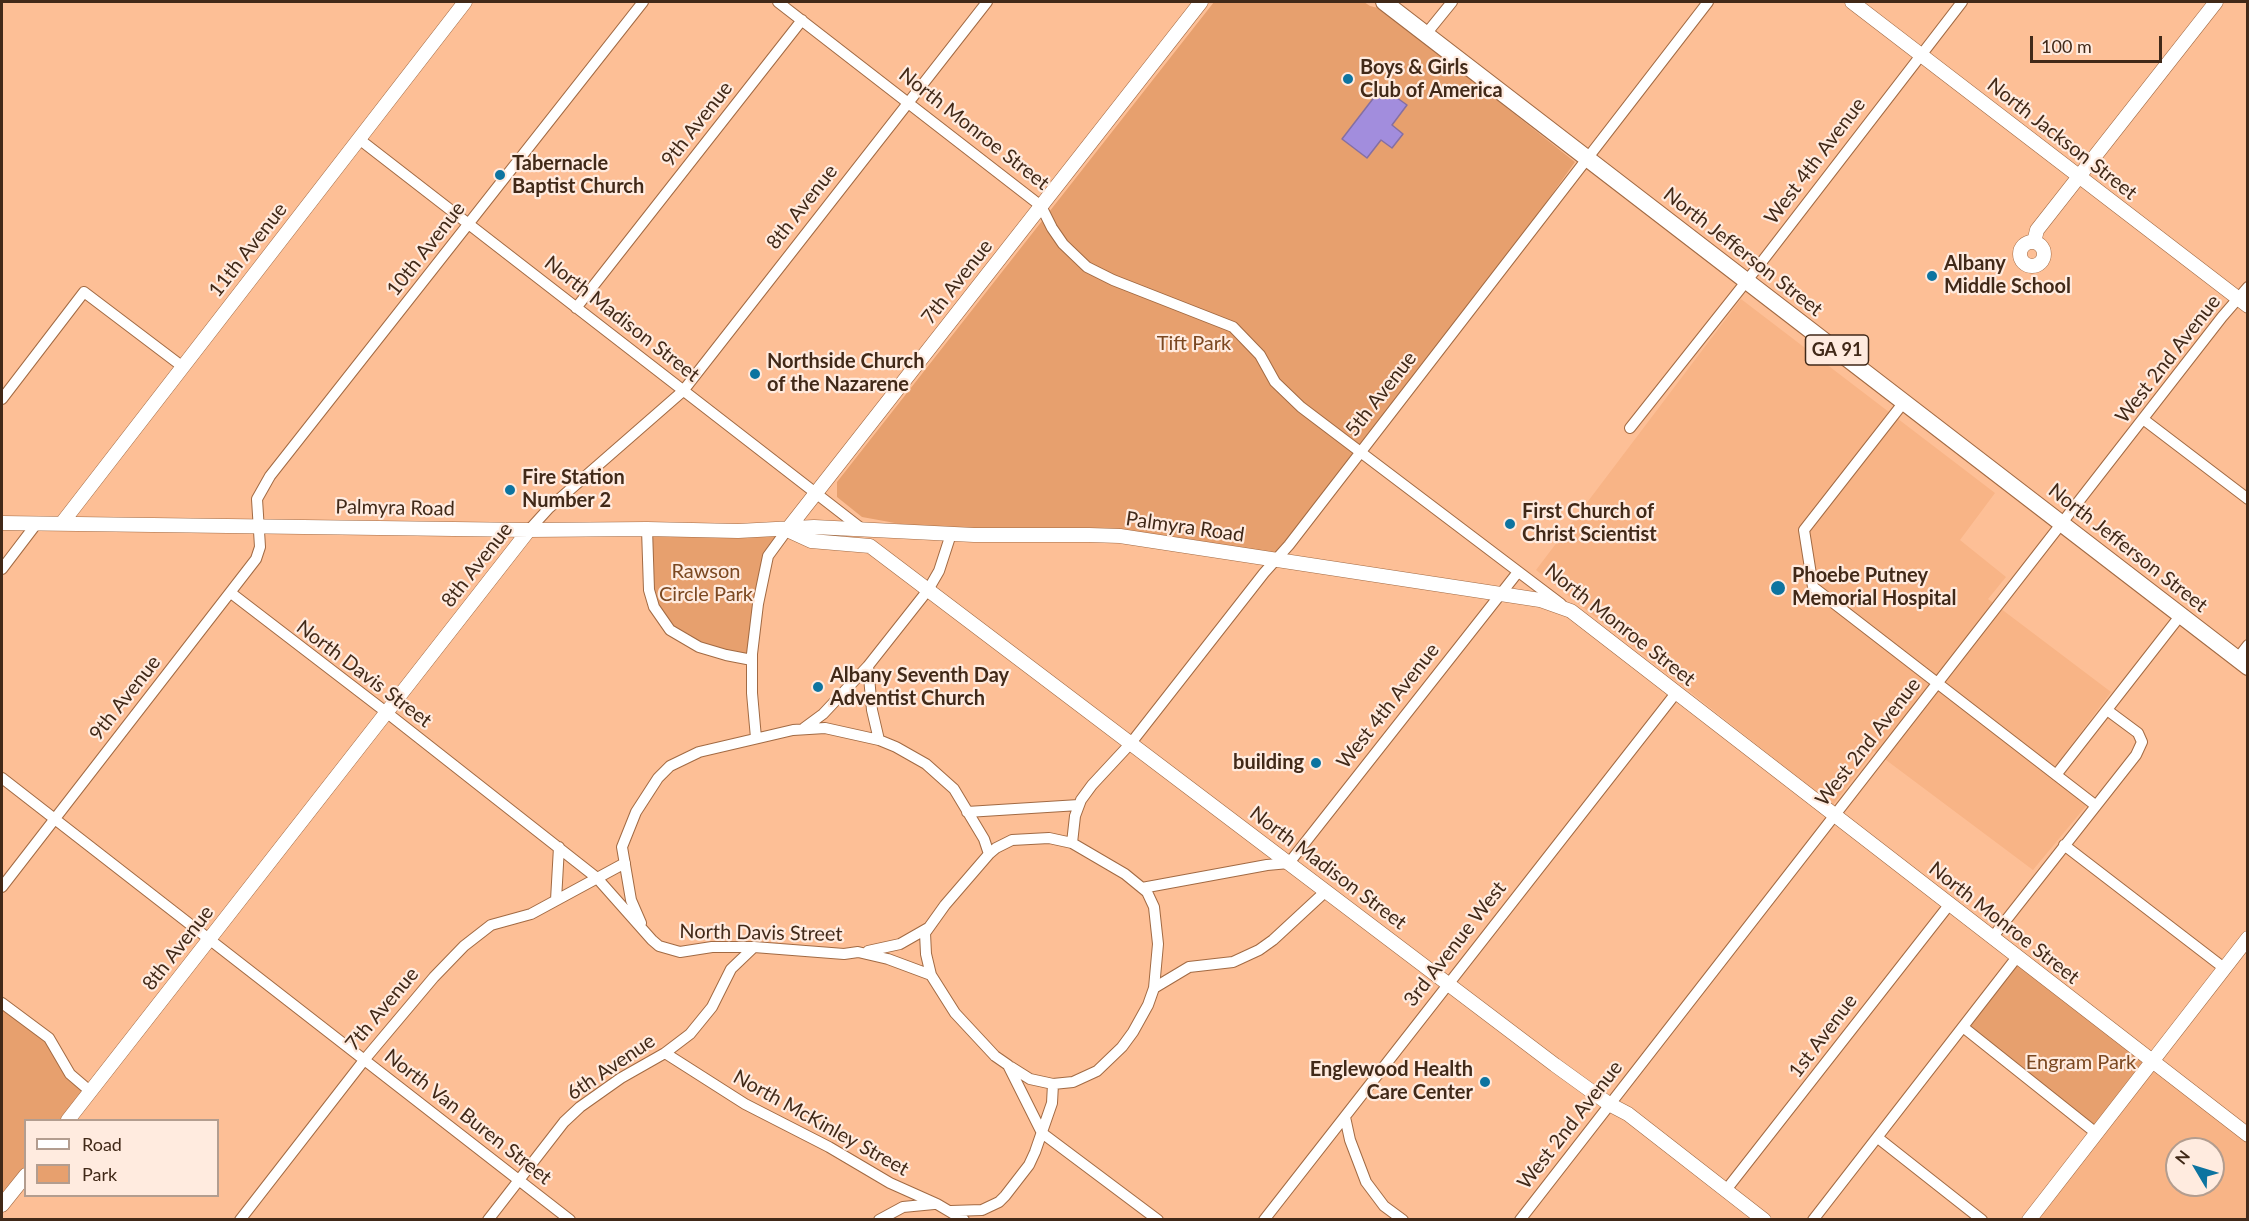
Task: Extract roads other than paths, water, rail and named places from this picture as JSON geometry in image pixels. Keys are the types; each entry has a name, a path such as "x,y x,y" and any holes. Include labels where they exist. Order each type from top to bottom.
{"main road":[{"name":"11th Avenue","path":"62,523 465,2"},
{"name":"7th Avenue","path":"788,530 1201,2"},
{"name":"North Jefferson Street","path":"1384,2 2242,663"},
{"name":"North Jackson Street","path":"1852,2 2243,302"},
{"path":"2034,242 2037,230 2216,2"},
{"name":"Palmyra Road","path":"2,523 529,530 738,531 814,527 951,534 1120,536 1540,600 1571,611"},
{"name":"8th Avenue","path":"69,1119 529,530"},
{"name":"Palmyra Road","path":"788,530 811,541 870,546"},
{"name":"North Madison Street","path":"870,546 1448,984 1609,1104 1628,1114 1764,1220"},
{"name":"North Monroe Street","path":"1571,611 2247,1135"},
{"path":"2029,1220 2247,938"},
{"path":"2,1205 24,1178"}],"street":[{"name":"10th Avenue","path":"260,525 256,507 257,499 270,476 643,2"},
{"name":"North Monroe Street","path":"778,2 1041,206 1052,228 1075,257 1095,272 1195,310 1237,329 1260,355 1275,382 1286,394 1571,611"},
{"name":"8th Avenue","path":"529,530 549,508 683,391 987,2"},
{"path":"1426,34 1452,2"},
{"name":"5th Avenue","path":"1072,843 1074,821 1079,805 1092,786 1131,743 1289,544 1708,2"},
{"name":"West 4th Avenue","path":"1630,428 1962,2"},
{"name":"9th Avenue","path":"576,308 802,20"},
{"name":"North Madison Street","path":"359,139 862,529"},
{"name":"West 2nd Avenue","path":"1520,1220 2222,317 2243,302 2247,287"},
{"path":"2,399 84,292 183,367"},
{"path":"1904,402 1804,530 1813,587 2095,806"},
{"path":"2143,419 2247,499"},
{"path":"2,569 37,523"},
{"name":"9th Avenue","path":"2,887 256,559 260,547 260,525"},
{"path":"647,529 649,591 654,607 670,630 699,647 726,656 752,660"},
{"name":"7th Avenue","path":"756,738 752,660 758,604 768,556 788,530"},
{"path":"804,729 823,714 867,666 928,590 939,571 951,534"},
{"name":"West 4th Avenue","path":"1288,863 1518,572"},
{"name":"North Davis Street","path":"231,593 597,878 659,946 680,952 712,947 754,947 844,954 858,952 888,959 931,975"},
{"path":"2056,775 2181,616"},
{"path":"2242,663 2247,645"},
{"path":"867,666 872,710 879,740"},
{"name":"3rd Avenue West","path":"1264,1220 1676,693"},
{"path":"1992,938 2136,755 2142,742 2138,734 2107,710"},
{"path":"646,934 631,900 622,848 636,812 658,778 670,766 699,752 756,738 804,729 825,728 879,740 912,754 954,789 984,839 989,854"},
{"name":"North Van Buren Street","path":"2,778 570,1220"},
{"path":"967,812 1079,805"},
{"path":"1049,838 1072,843 1109,864 1147,892 1154,907 1157,926 1158,963 1154,988 1143,1016 1122,1047 1108,1062 1084,1078 1073,1082 1053,1084 1030,1079 995,1056 955,1012 931,975 926,954 925,933 945,905 996,848 1012,840 1049,838"},
{"path":"2064,845 2224,968"},
{"path":"556,900 559,847"},
{"name":"7th Avenue","path":"240,1220 365,1059 434,977 464,946 491,925 531,914 625,863"},
{"path":"1142,888 1288,863"},
{"path":"1154,988 1189,967 1233,962 1259,950 1326,891"},
{"name":"1st Avenue","path":"1726,1190 1949,905"},
{"path":"858,952 881,950 900,944 928,928"},
{"name":"6th Avenue","path":"488,1220 564,1122 580,1107 621,1078 682,1041 703,1020 719,996 731,969 754,947"},
{"path":"1813,1220 2017,957"},
{"path":"2,1003 49,1038 70,1074 91,1092"},
{"path":"1962,1027 2096,1133"},
{"name":"North McKinley Street","path":"664,1053 745,1104 829,1147 890,1183 937,1204 964,1220"},
{"path":"1008,1065 1042,1133 1158,1220"},
{"path":"986,1220 1029,1165 1052,1103 1053,1084"},
{"path":"1345,1117 1350,1140 1366,1182 1384,1206 1403,1220"},
{"path":"1878,1138 1982,1220"},
{"path":"948,1210 982,1210 999,1202"},
{"path":"879,1220 903,1207 937,1204"}],"place":[{"name":"Boys & Girls Club of America","path":"1348,79"},
{"name":"Tabernacle Baptist Church","path":"500,175"},
{"name":"Albany Middle School","path":"1932,276"},
{"name":"Northside Church of the Nazarene","path":"755,374"},
{"name":"Fire Station Number 2","path":"510,490"},
{"name":"First Church of Christ Scientist","path":"1510,524"},
{"name":"Phoebe Putney Memorial Hospital","path":"1778,588"},
{"name":"Albany Seventh Day Adventist Church","path":"818,687"},
{"name":"building","path":"1316,763"},
{"name":"Englewood Health Care Center","path":"1485,1082"}],"park label":[{"name":"Tift Park","path":"1194,344"},
{"name":"Rawson Circle Park","path":"706,584"},
{"name":"Engram Park","path":"2081,1063"}]}
